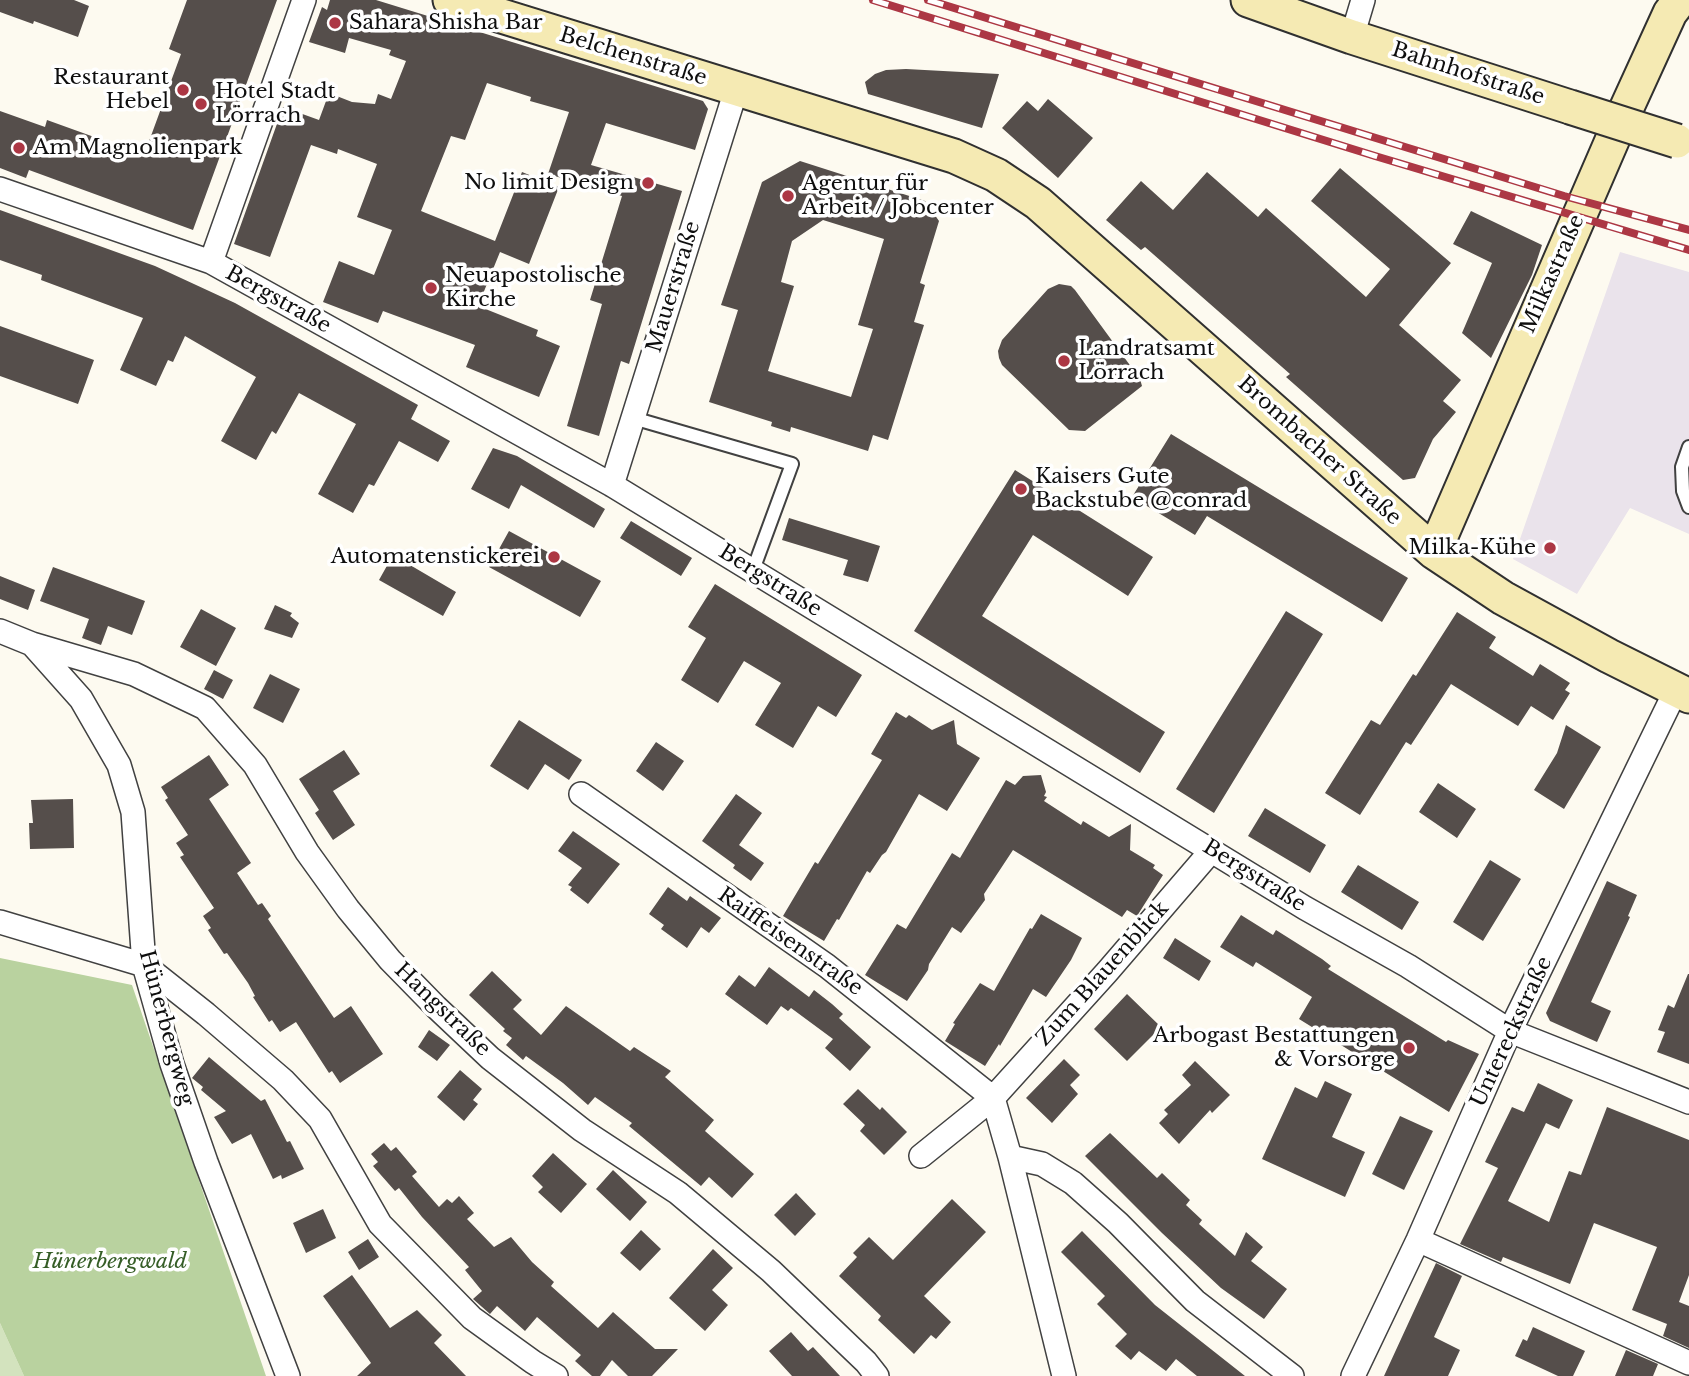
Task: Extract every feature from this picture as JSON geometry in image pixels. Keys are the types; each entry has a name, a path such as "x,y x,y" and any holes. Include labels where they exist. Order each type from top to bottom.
{"main road":[{"name":"Belchenstraße","path":"450,0 736,90"},
{"name":"Bahnhofstraße","path":"1248,0 1352,37 1683,142"},
{"name":"Milkastraße","path":"1434,552 1617,129 1670,13 1680,0"},
{"name":"Brombacher Straße","path":"736,90 954,156 996,175 1025,194 1133,286 1434,552 1503,598 1682,693"}],"street":[{"path":"211,262 304,0"},
{"path":"1352,37 1363,0"},
{"name":"Mauerstraße","path":"612,485 736,90"},
{"name":"Bergstraße","path":"0,189 211,262 612,485 1305,908 1408,966 1510,1031 1689,1102"},
{"name":"Hünerbergweg","path":"0,631 32,644 81,699 119,765 133,812 144,965 172,1063 202,1150 288,1376"},
{"name":"Hangstraße","path":"32,644 134,674 205,708 255,765 307,852 348,909 390,960 436,1007 500,1066 582,1130 678,1194 750,1254 792,1290 877,1376"},
{"name":"Untereckstraße","path":"1353,1376 1418,1240 1510,1031 1682,693"},
{"name":"Raiffeisenstraße","path":"581,794 827,966 993,1098"},
{"name":"Zum Blauenblick","path":"921,1156 993,1098 1107,972 1212,849"},
{"path":"0,922 144,965 283,1080 320,1119 380,1224 472,1318 556,1376"},
{"path":"993,1098 1064,1376"},
{"path":"1010,1157 1042,1164 1073,1183 1118,1223 1195,1301 1292,1376"},
{"path":"1418,1240 1689,1363"}],"lane":[{"path":"1309,7 1352,37"},
{"path":"633,418 792,464 753,570"},
{"path":"1689,447 1682,467 1683,491 1689,507"}],"shaded area":[{"path":"1620,252 1689,272 1689,534 1630,508 1577,594 1513,559"}],"green space":[{"name":"Hünerbergwald","path":"0,958 132,985 266,1376 24,1376 0,1323"},
{"path":"0,1323 24,1376 0,1376"}],"building":[{"path":"0,0 74,0 89,6 78,37 0,12"},
{"name":"Hotel Stadt Lörrach","path":"187,0 277,0 193,230 29,170 26,178 0,168 0,111 45,127 47,120 144,155 181,54 169,49"},
{"path":"330,0 376,0 703,101 708,109 695,150 606,123 591,165 682,191 629,364 621,361 599,436 567,426 602,304 590,300 622,196 548,174 569,112 530,101 531,97 487,83 465,140 451,136 421,211 495,241 522,172 559,187 529,264 500,252 478,306 538,330 536,336 560,346 539,397 466,367 475,345 383,311 378,323 323,302 339,261 374,275 392,230 357,217 377,164 338,149 337,154 311,145 270,257 234,244 283,107 319,120 329,93 352,102 375,104 378,94 391,99 406,61 389,55 391,50 349,38 345,53 309,42 322,7 327,10"},
{"path":"886,70 999,74 982,128 868,94 865,82 875,74"},
{"path":"1048,99 1093,138 1058,178 1002,128 1027,101 1038,111"},
{"path":"800,161 925,201 939,221 920,283 925,285 914,322 924,325 888,440 873,435 868,451 791,427 790,432 771,426 772,422 709,402 738,310 721,305 762,182","holes":["823,220 884,239 858,325 873,329 851,397 768,371 794,286 781,282 792,241"]},
{"path":"1340,168 1451,263 1399,325 1461,380 1443,401 1456,412 1433,439 1415,478 1403,480 1286,377 1290,374 1145,247 1141,250 1106,220 1141,181 1173,210 1207,172 1258,217 1266,208 1366,297 1390,269 1311,201"},
{"path":"0,210 155,266 235,303 418,405 411,419 450,441 438,462 399,441 374,486 369,484 353,513 318,494 356,424 299,393 276,434 272,431 256,460 221,441 256,377 185,336 173,362 168,360 156,386 120,370 143,318 41,280 42,275 0,260"},
{"path":"1471,211 1542,245 1532,275 1491,358 1462,333 1492,263 1453,244"},
{"name":"Landratsamt Lörrach","path":"1059,284 1071,286 1075,290 1140,379 1142,386 1085,431 1069,430 1002,365 999,358 998,351 1002,340 1048,289"},
{"path":"0,326 94,360 78,404 0,376"},
{"path":"1171,434 1408,578 1382,622 1207,516 1195,535 1132,497"},
{"path":"493,448 517,456 605,509 594,528 521,485 509,509 471,489"},
{"path":"1015,470 1153,557 1128,596 1033,535 982,616 1165,732 1140,773 914,631"},
{"path":"789,518 880,546 868,582 843,575 848,560 782,540"},
{"path":"631,521 692,558 681,576 620,538"},
{"path":"509,531 601,581 580,617 489,567"},
{"path":"393,555 456,592 443,616 379,580"},
{"path":"53,567 145,601 132,635 108,626 101,645 82,638 89,619 40,601"},
{"path":"0,576 35,590 28,610 0,599"},
{"path":"715,584 862,675 836,717 818,706 793,748 755,725 781,683 744,661 718,703 681,680 706,638 688,627"},
{"path":"275,605 292,613 290,616 299,623 292,638 264,629"},
{"path":"201,609 236,628 216,666 180,647"},
{"path":"1286,611 1323,634 1214,813 1176,789"},
{"path":"1457,612 1496,637 1489,648 1533,676 1540,664 1570,683 1565,690 1570,693 1553,720 1531,706 1518,726 1451,684 1411,745 1406,742 1360,815 1325,793 1371,720 1380,725 1413,674 1416,676"},
{"path":"214,670 233,680 223,699 204,689"},
{"path":"270,674 300,689 283,723 253,708"},
{"path":"896,712 906,718 909,715 932,730 954,720 957,744 980,758 947,811 919,794 886,852 870,873 867,871 824,941 783,916 882,760 871,754"},
{"path":"519,720 582,760 569,780 545,764 528,790 490,766"},
{"path":"1566,725 1601,747 1564,809 1534,790 1557,753"},
{"path":"656,742 684,761 663,791 636,771"},
{"path":"344,750 360,774 333,791 355,825 333,840 315,813 319,810 299,779"},
{"path":"209,755 229,785 209,799 251,863 237,873 258,905 262,903 271,916 268,919 334,1018 351,1006 383,1054 340,1083 332,1071 329,1073 296,1022 280,1032 272,1020 269,1022 253,997 255,996 248,983 208,930 211,928 203,916 214,908 180,857 184,855 176,843 188,835 165,800 168,798 161,787"},
{"path":"1041,775 1046,792 1044,796 1047,797 1044,801 1081,825 1083,821 1109,837 1131,824 1130,850 1155,865 1153,868 1163,875 1137,916 1127,910 1122,917 1013,850 984,894 985,900 961,933 952,927 907,1001 865,975 897,924 906,929 952,853 960,858 1006,780 1015,785 1023,776"},
{"path":"1438,783 1476,809 1457,838 1419,812"},
{"path":"736,794 762,813 739,845 764,863 751,881 733,868 735,865 702,841"},
{"path":"73,799 74,848 30,849 29,823 33,823 31,800"},
{"path":"1265,808 1326,845 1310,873 1248,836"},
{"path":"573,831 620,864 588,904 570,890 572,887 568,885 582,868 558,851"},
{"path":"1490,860 1521,879 1483,941 1453,922"},
{"path":"1358,865 1419,902 1402,930 1341,892"},
{"path":"1607,881 1637,895 1628,916 1630,917 1591,1002 1611,1011 1597,1042 1550,1021 1546,1013"},
{"path":"668,887 687,901 690,896 721,918 709,933 701,927 687,948 661,929 664,925 649,914"},
{"path":"1041,914 1082,938 1046,997 1033,989 1000,1046 999,1044 985,1066 945,1041 955,1024 953,1023 980,983 994,991"},
{"path":"1241,915 1273,935 1276,930 1322,959 1331,966 1328,969 1446,1042 1448,1040 1479,1054 1449,1112 1299,1019 1312,997 1256,962 1253,967 1220,947"},
{"path":"1175,938 1211,961 1199,981 1163,958"},
{"path":"769,967 809,997 814,990 832,1004 843,1014 839,1018 871,1047 850,1071 825,1048 833,1039 791,1008 788,1011 781,1006 767,1025 725,994 739,975 755,987"},
{"path":"492,971 522,1000 513,1009 541,1035 566,1006 630,1051 634,1047 671,1071 665,1077 714,1120 705,1131 754,1174 732,1198 709,1177 701,1186 629,1126 632,1123 595,1097 588,1105 526,1056 523,1060 506,1045 512,1038 503,1031 505,1029 469,995"},
{"path":"1688,974 1689,1064 1657,1052 1665,1032 1658,1030 1668,1005 1674,1008"},
{"path":"1127,994 1161,1027 1127,1061 1094,1029"},
{"path":"429,1030 450,1045 437,1061 418,1047"},
{"path":"209,1057 261,1101 265,1099 304,1169 282,1179 281,1175 273,1179 251,1134 232,1144 214,1117 226,1111 201,1090 203,1087 192,1078"},
{"path":"1064,1059 1080,1075 1070,1085 1078,1094 1052,1123 1026,1098"},
{"path":"1195,1061 1230,1095 1212,1113 1210,1110 1179,1144 1159,1123 1168,1114 1164,1110 1191,1085 1182,1075"},
{"path":"460,1070 482,1089 473,1100 478,1104 464,1121 437,1097"},
{"path":"1325,1081 1352,1094 1332,1137 1365,1152 1345,1197 1262,1159 1295,1087 1317,1098"},
{"path":"1538,1083 1573,1100 1559,1129 1546,1123 1508,1201 1549,1222 1569,1171 1581,1175 1607,1107 1689,1140 1689,1275 1679,1302 1689,1306 1689,1348 1663,1336 1667,1324 1632,1310 1657,1247 1594,1223 1570,1284 1503,1257 1501,1262 1460,1244 1498,1168 1485,1162 1512,1107 1524,1112"},
{"path":"858,1089 880,1110 882,1107 907,1132 884,1155 860,1131 865,1125 843,1104"},
{"path":"1400,1116 1433,1131 1404,1190 1372,1174"},
{"path":"1110,1133 1157,1178 1162,1173 1190,1200 1186,1205 1202,1220 1199,1224 1235,1256 1246,1232 1263,1247 1251,1261 1287,1289 1264,1319 1221,1288 1085,1156"},
{"path":"384,1143 391,1151 396,1147 417,1172 412,1176 439,1207 447,1199 452,1203 459,1196 474,1213 467,1219 494,1247 511,1237 554,1282 551,1286 598,1328 613,1312 655,1349 678,1349 652,1376 628,1376 612,1360 600,1376 592,1376 575,1361 581,1355 537,1317 525,1331 497,1306 490,1314 473,1299 482,1291 465,1270 469,1267 399,1188 395,1191 373,1166 378,1162 371,1154"},
{"path":"553,1153 587,1184 561,1213 538,1192 543,1187 532,1176"},
{"path":"613,1170 647,1202 630,1221 596,1189"},
{"path":"796,1193 816,1214 795,1236 774,1215"},
{"path":"952,1199 986,1232 924,1296 951,1322 936,1339 931,1335 914,1354 878,1320 881,1316 839,1276 857,1257 853,1253 869,1237 893,1260"},
{"path":"323,1209 336,1238 306,1253 293,1223"},
{"path":"641,1230 661,1249 640,1271 620,1253"},
{"path":"1082,1231 1155,1305 1245,1376 1197,1376 1176,1359 1166,1371 1139,1351 1131,1360 1115,1346 1127,1334 1097,1304 1105,1296 1061,1252"},
{"path":"368,1239 379,1257 359,1270 348,1252"},
{"path":"713,1249 733,1268 712,1290 728,1305 705,1331 669,1298"},
{"path":"1436,1263 1462,1276 1434,1337 1460,1350 1448,1376 1384,1376"},
{"path":"352,1275 390,1328 417,1310 442,1335 434,1343 466,1376 357,1376 371,1363 323,1296"},
{"path":"1533,1327 1585,1351 1573,1376 1558,1376 1515,1356 1523,1339 1527,1341"},
{"path":"791,1332 808,1351 813,1347 840,1376 792,1376 769,1351"},
{"path":"1626,1350 1658,1364 1653,1376 1615,1376"}],"railway":[{"path":"873,0 1375,156 1689,250"},
{"path":"928,0 1564,196 1689,230"}],"place":[{"name":"Sahara Shisha Bar","path":"335,23"},
{"name":"Restaurant Hebel","path":"183,90"},
{"name":"Hotel Stadt Lörrach","path":"201,104"},
{"name":"Am Magnolienpark","path":"19,148"},
{"name":"No limit Design","path":"648,183"},
{"name":"Agentur für Arbeit / Jobcenter","path":"788,196"},
{"name":"Neuapostolische Kirche","path":"431,288"},
{"name":"Landratsamt Lörrach","path":"1064,361"},
{"name":"Kaisers Gute Backstube @conrad","path":"1021,489"},
{"name":"Milka-Kühe","path":"1550,548"},
{"name":"Automatenstickerei","path":"554,557"},
{"name":"Arbogast Bestattungen & Vorsorge","path":"1409,1048"}]}
